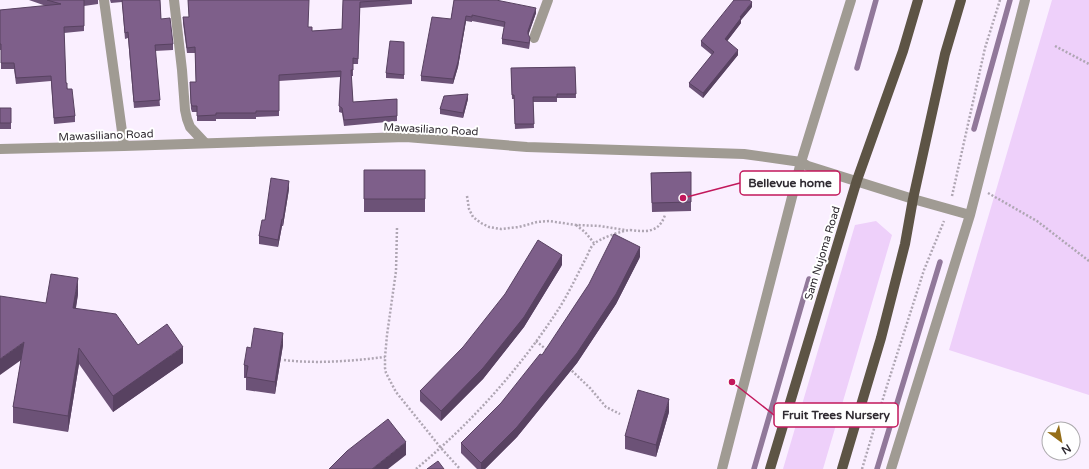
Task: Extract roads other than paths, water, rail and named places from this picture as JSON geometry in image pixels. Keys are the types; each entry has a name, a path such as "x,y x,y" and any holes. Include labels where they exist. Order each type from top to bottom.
{"main road":[{"name":"Sam Nujoma Road","path":"770,469 857,180 903,51 918,0"},
{"path":"842,469 883,330 905,244 913,199 945,54 961,0"}],"street":[{"path":"104,0 124,146"},
{"path":"174,0 185,110 190,127 205,143"},
{"path":"534,38 548,0"},
{"path":"722,469 801,162 851,0"},
{"path":"892,469 970,215 1025,0"},
{"name":"Mawasiliano Road","path":"0,149 406,137 527,147 744,154 801,162 808,166 857,180 913,199 970,215"}],"waterway":[{"path":"857,68 876,0"},
{"path":"974,129 1010,0"},
{"path":"877,469 940,262"},
{"path":"754,469 809,279"}],"place":[{"name":"Bellevue home","path":"683,198"},
{"name":"Fruit Trees Nursery","path":"732,382"}]}
